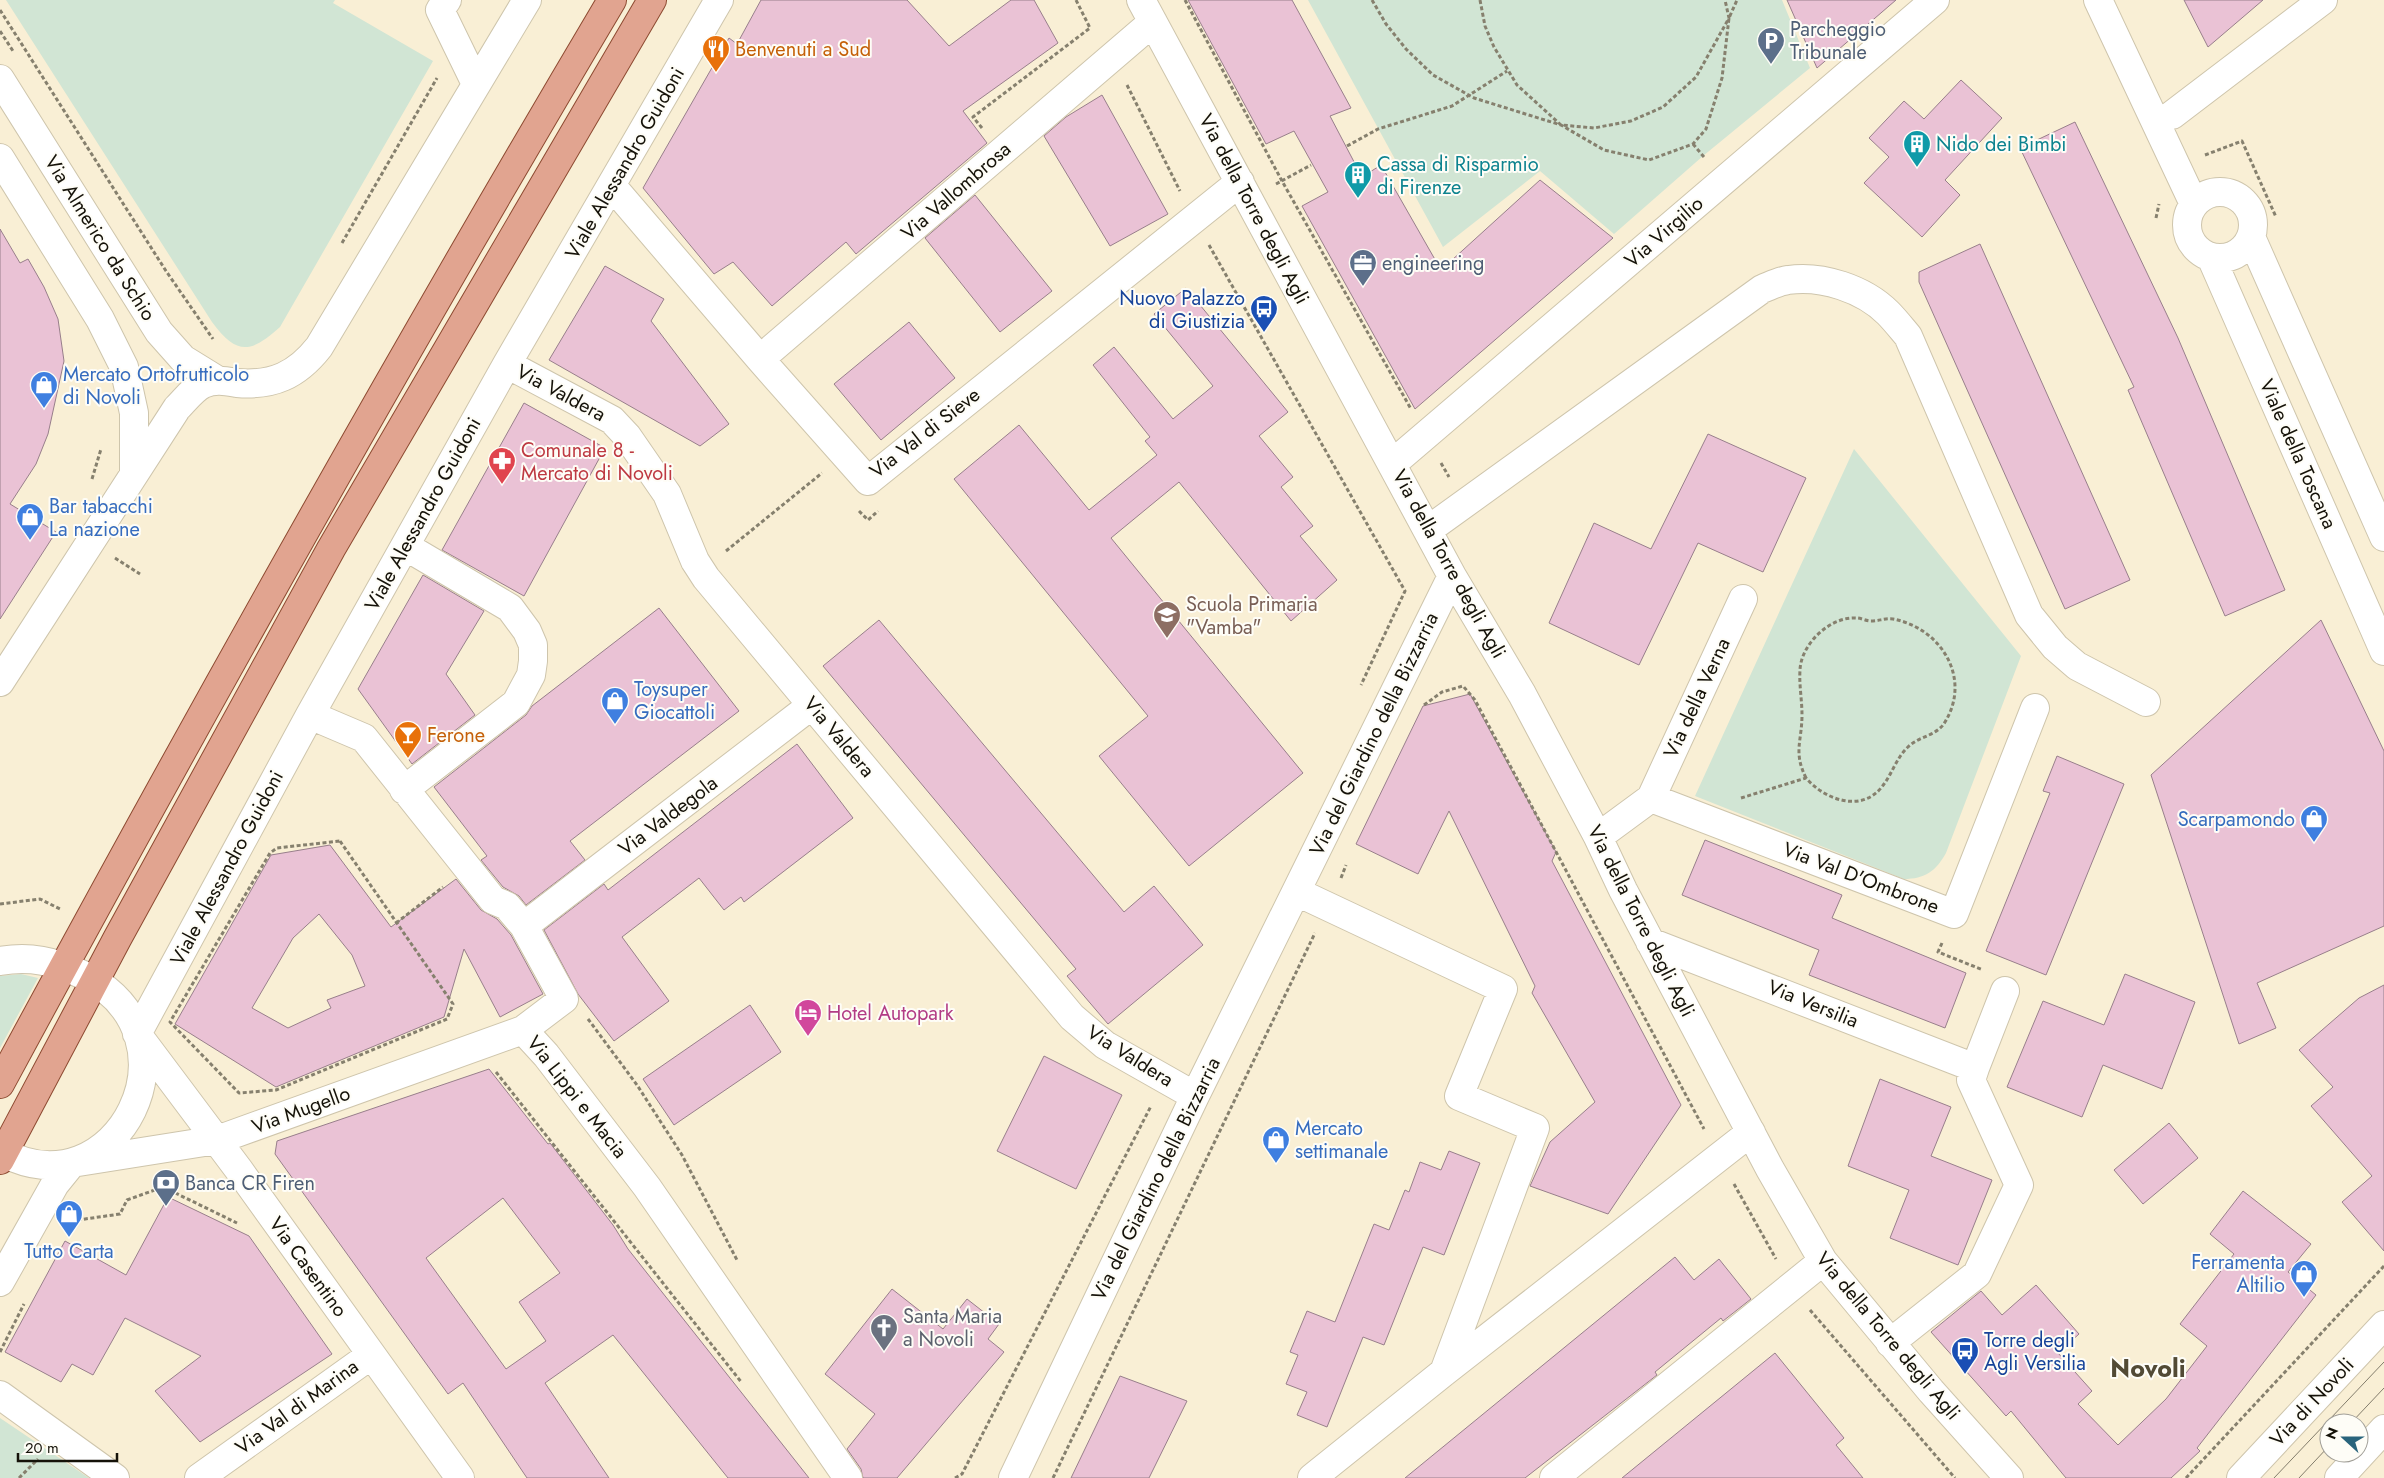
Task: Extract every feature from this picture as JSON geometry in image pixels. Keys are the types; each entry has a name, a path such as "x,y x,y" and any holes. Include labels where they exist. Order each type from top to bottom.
{"main road":[{"path":"0,1084 226,669 502,186 612,0"},
{"path":"1,1155 331,549 652,0"}],"street":[{"path":"447,0 440,10 476,84"},
{"path":"0,682 177,408 202,385 217,380 260,384 278,381 295,372 310,358 325,338 527,0"},
{"name":"Viale Alessandro Guidoni","path":"137,1034 310,715 507,364 719,0"},
{"name":"Via Virgilio","path":"1392,464 1935,0"},
{"path":"2098,0 2202,199"},
{"path":"2118,0 2172,114 2202,199"},
{"path":"2172,114 2322,0"},
{"name":"Via Vallombrosa","path":"760,359 1000,153 1147,11"},
{"name":"Via della Torre degli Agli","path":"1147,11 1452,576 1514,679 1598,837 1650,942 1798,1220 1823,1261 1890,1343 2009,1478"},
{"name":"Via Almerico da Schio","path":"0,79 159,332 183,360 217,380"},
{"path":"0,158 100,319 124,367 134,413 136,451 134,476"},
{"name":"Via Val di Sieve","path":"612,186 760,359 868,481 1194,219 1244,191"},
{"path":"2220,192 2240,199 2252,216 2253,227 2250,237 2246,246 2231,257 2212,257 2201,253 2193,246 2188,236 2189,214 2202,199 2220,192"},
{"path":"2250,237 2384,537"},
{"name":"Viale della Toscana","path":"2212,257 2384,651"},
{"path":"1428,530 1762,290 1786,280 1816,280 1841,286 1864,295 1888,312 1908,336 2029,615 2055,647 2077,666 2146,702"},
{"name":"Via Valdera","path":"507,364 612,420 627,436 667,494 695,561 706,578 1072,1017 1105,1044 1195,1096"},
{"path":"404,790 516,703 531,675 533,661 533,645 527,631 510,608 405,546"},
{"name":"Via del Giardino della Bizzarria","path":"1012,1475 1195,1096 1452,576"},
{"name":"Via della Verna","path":"1651,798 1742,599"},
{"name":"Via Valdegola","path":"524,926 812,705"},
{"name":"Via Val D'Ombrone","path":"1651,798 1954,914 2035,708"},
{"name":"Via Lippi e Macia","path":"310,715 364,738 493,900 507,906 524,926 564,999 523,1030 546,1055 647,1186 848,1478"},
{"path":"1598,837 1651,798"},
{"path":"1297,892 1503,989 1459,1096 1535,1128 1444,1372"},
{"name":"Via Versilia","path":"1650,942 1975,1068"},
{"path":"0,961 40,959 64,966 96,981 120,1001 130,1015 142,1051 143,1074 138,1102 125,1124 109,1142 72,1163 55,1184 0,1282"},
{"path":"1890,1343 1977,1274 2019,1186 1971,1080 2005,991"},
{"name":"Via Mugello","path":"72,1163 211,1132 523,1030"},
{"name":"Via Casentino","path":"137,1034 211,1132 460,1478"},
{"path":"1312,1478 1444,1372 1751,1132"},
{"path":"1,1155 32,1162 72,1163"},
{"path":"1554,1478 1823,1261"},
{"name":"Via di Novoli","path":"2241,1478 2384,1325"},
{"name":"Via Val di Marina","path":"199,1478 371,1355"},
{"path":"0,1395 115,1478"},
{"path":"2339,1478 2384,1429"}],"path":[{"path":"1000,153 973,117 1090,28 1076,0"},
{"path":"1185,0 1282,181 1415,416 1424,409 1446,454 1439,459 1465,505"},
{"path":"1372,0 1386,24 1406,49 1433,75 1468,94 1561,125 1594,128 1631,121 1663,106 1696,77 1737,0"},
{"path":"1480,0 1485,26 1507,71 1534,103 1561,125 1604,150 1650,160 1692,144 1706,130 1716,103 1722,78 1729,18 1725,0"},
{"path":"0,10 166,271 215,343"},
{"path":"339,248 457,44"},
{"path":"1347,146 1378,129 1452,106 1468,94 1507,71"},
{"path":"1124,81 1194,219 1405,591"},
{"path":"1244,191 1282,181 1311,165"},
{"path":"90,483 102,447"},
{"path":"719,557 824,471"},
{"path":"855,506 868,520 883,507"},
{"path":"113,557 140,574"},
{"path":"1856,618 1872,621 1884,618 1902,621 1916,627 1930,638 1950,663 1956,678 1956,695 1944,724 1934,733 1921,737 1908,747 1898,758 1880,789 1867,800 1851,802 1837,800 1814,787 1806,778 1800,766 1797,751 1802,718 1800,668 1813,639 1834,624 1856,618"},
{"path":"1423,706 1442,692 1463,686 1475,700 1708,1137"},
{"path":"1703,818 1739,799 1806,778"},
{"path":"340,841 396,923 453,1004 447,1020 276,1090 239,1093 170,1022 270,853 276,848 340,841"},
{"path":"1053,1478 1348,862"},
{"path":"396,923 458,876 469,871"},
{"path":"0,904 40,899 60,910"},
{"path":"1954,914 1938,952 2008,981 2005,991"},
{"path":"587,1018 637,1085 682,1154 740,1264"},
{"path":"494,1069 746,1388"},
{"path":"955,1478 962,1474 1154,1100"},
{"path":"1732,1180 1792,1286 1955,1478"},
{"path":"66,1228 72,1221 120,1214 127,1200 163,1187 244,1227"},
{"path":"2186,1478 2384,1266"},
{"path":"0,1352 24,1303"}],"green space":[{"path":"6,0 335,0 333,3 433,61 280,327 261,342 244,347 229,341 212,322"},
{"path":"1308,0 1782,0 1810,68 1703,156 1614,234 1540,171 1443,247"},
{"path":"1854,449 2021,656 1946,853 1938,865 1929,873 1911,879 1904,879 1695,796"},
{"path":"21,974 38,978 0,1048 0,976"},
{"path":"0,1418 89,1478 0,1478"}],"building":[{"path":"761,0 907,0 949,46 1011,0 1034,0 1058,43 963,111 987,143 856,254 846,242 772,306 733,262 714,274 643,188 729,38 737,44"},
{"name":"Cassa di Risparmio di Firenze","path":"1188,0 1292,0 1351,108 1330,116 1362,177 1381,165 1441,270 1540,180 1613,238 1415,409 1302,206 1328,192 1294,131 1266,144"},
{"path":"1787,0 1896,0 1817,68"},
{"path":"2184,0 2263,0 2208,47"},
{"name":"Nido dei Bimbi","path":"1961,80 2002,118 1945,180 1960,195 1922,237 1864,183 1889,157 1869,138 1904,101 1924,119"},
{"path":"1102,95 1168,214 1110,246 1044,136 1066,117"},
{"path":"2075,122 2178,338 2285,590 2225,616 2128,390 2134,387 2020,148"},
{"path":"975,195 1052,291 1000,332 925,238"},
{"name":"Mercato Ortofrutticolo di Novoli","path":"0,229 20,263 28,259 44,287 58,319 64,361 48,434 36,464 10,504 56,532 0,619"},
{"path":"1980,244 2130,580 2065,609 1919,282 1919,272"},
{"path":"605,266 664,299 651,321 729,424 700,446 549,360"},
{"path":"1186,288 1288,412 1259,436 1293,477 1281,487 1313,526 1300,536 1337,580 1291,621 1179,482 1111,538 1303,773 1189,866 1099,756 1148,716 954,479 1019,425 1089,510 1157,455 1145,441 1150,437 1093,365 1114,347 1173,419 1213,386 1154,314"},
{"path":"909,322 955,378 881,440 834,384"},
{"path":"524,403 605,448 524,596 442,550"},
{"path":"1708,434 1806,478 1763,572 1698,543 1639,665 1549,623 1594,523 1651,549"},
{"path":"423,575 484,611 446,674 475,715 412,764 358,689"},
{"name":"Toysuper Giocattoli","path":"659,608 739,711 570,841 585,860 526,905 519,896 503,887 481,860 487,856 434,787 526,715 532,706"},
{"path":"879,620 1124,912 1154,886 1203,945 1108,1024 1067,976 1076,969 823,666"},
{"path":"2321,620 2384,751 2384,926 2257,983 2276,1028 2239,1044 2151,775"},
{"path":"1470,694 1556,852 1552,861 1681,1105 1608,1214 1530,1186 1550,1142 1595,1102 1532,993 1535,986 1449,811 1418,874 1356,844 1423,706"},
{"path":"797,744 853,818 744,902 741,897 724,910 699,878 622,937 669,1001 614,1041 578,994 544,930 604,884 608,890"},
{"path":"2057,756 2124,784 2046,975 1986,951 2050,793 2043,791"},
{"path":"1705,840 1842,895 1832,918 1966,973 1945,1028 1809,975 1819,950 1682,895"},
{"path":"330,845 391,927 456,879 481,910 497,919 511,935 543,994 500,1017 464,949 444,1017 276,1087 175,1024 271,855","holes":["319,914 352,955 365,986 327,1000 331,1008 288,1028 252,1008 293,938"]},
{"path":"2125,974 2195,1002 2162,1089 2103,1065 2082,1117 2007,1087 2043,1001 2104,1025"},
{"path":"2384,985 2384,1251 2342,1202 2372,1176 2311,1106 2333,1087 2299,1050 2359,998"},
{"path":"750,1005 781,1052 674,1125 643,1079"},
{"path":"1044,1056 1122,1095 1076,1189 997,1151"},
{"path":"489,1069 548,1144 550,1143 613,1225 628,1249 809,1478 728,1478 613,1335 545,1383 609,1478 527,1478 463,1383 448,1394 275,1154 277,1141","holes":["503,1198 560,1273 519,1302 546,1341 506,1369 426,1258"]},
{"path":"1880,1079 1951,1107 1931,1156 1992,1180 1958,1265 1890,1238 1909,1190 1848,1166"},
{"path":"2169,1123 2198,1158 2143,1204 2114,1170"},
{"path":"1449,1151 1480,1163 1444,1255 1423,1247 1384,1345 1363,1337 1327,1427 1297,1415 1307,1392 1286,1384 1298,1355 1290,1352 1307,1311 1335,1322 1374,1224 1389,1230 1405,1190 1409,1192 1420,1162 1441,1170"},
{"path":"2243,1191 2311,1244 2288,1272 2316,1295 2197,1448 2200,1451 2171,1478 2066,1478 2011,1411 2006,1416 1931,1332 1981,1291 2002,1315 2036,1285 2079,1334 2058,1353 2092,1391 2078,1404 2118,1445 2166,1399 2207,1346 2180,1324 2234,1254 2210,1234"},
{"path":"168,1197 249,1236 332,1354 200,1442 155,1391 201,1356 125,1318 93,1375 72,1364 61,1382 5,1352 65,1241 126,1275"},
{"path":"1675,1257 1694,1280 1719,1259 1751,1299 1723,1321 1721,1318 1655,1372 1657,1375 1525,1478 1405,1478"},
{"path":"892,1289 943,1329 967,1299 999,1324 988,1339 1004,1352 897,1478 863,1478 861,1469 847,1449 875,1414 825,1374"},
{"path":"1775,1353 1844,1438 1836,1445 1863,1478 1622,1478"},
{"path":"1120,1376 1187,1401 1149,1478 1071,1478"}],"tram line":[{"path":"2274,1478 2384,1362"},
{"path":"2360,1413 2384,1388"},
{"path":"2299,1478 2319,1457"}],"place":[{"name":"Parcheggio Tribunale","path":"1771,65"},
{"name":"Benvenuti a Sud","path":"716,73"},
{"name":"Nido dei Bimbi","path":"1917,168"},
{"name":"Cassa di Risparmio di Firenze","path":"1358,199"},
{"name":"engineering","path":"1363,287"},
{"name":"Nuovo Palazzo di Giustizia","path":"1264,333"},
{"name":"Mercato Ortofrutticolo di Novoli","path":"44,409"},
{"name":"Comunale 8 - Mercato di Novoli","path":"502,485"},
{"name":"Bar tabacchi La nazione","path":"30,541"},
{"name":"Scuola Primaria \"Vamba\"","path":"1167,639"},
{"name":"Toysuper Giocattoli","path":"615,725"},
{"name":"Ferone","path":"408,759"},
{"name":"Scarpamondo","path":"2314,843"},
{"name":"Hotel Autopark","path":"808,1037"},
{"name":"Mercato settimanale","path":"1276,1164"},
{"name":"Banca CR Firen","path":"166,1207"},
{"name":"Tutto Carta","path":"69,1238"},
{"name":"Ferramenta Altilio","path":"2304,1298"},
{"name":"Santa Maria a Novoli","path":"884,1352"},
{"name":"Torre degli Agli Versilia","path":"1965,1375"}],"district":[{"name":"Novoli","path":"2148,1368"}]}
